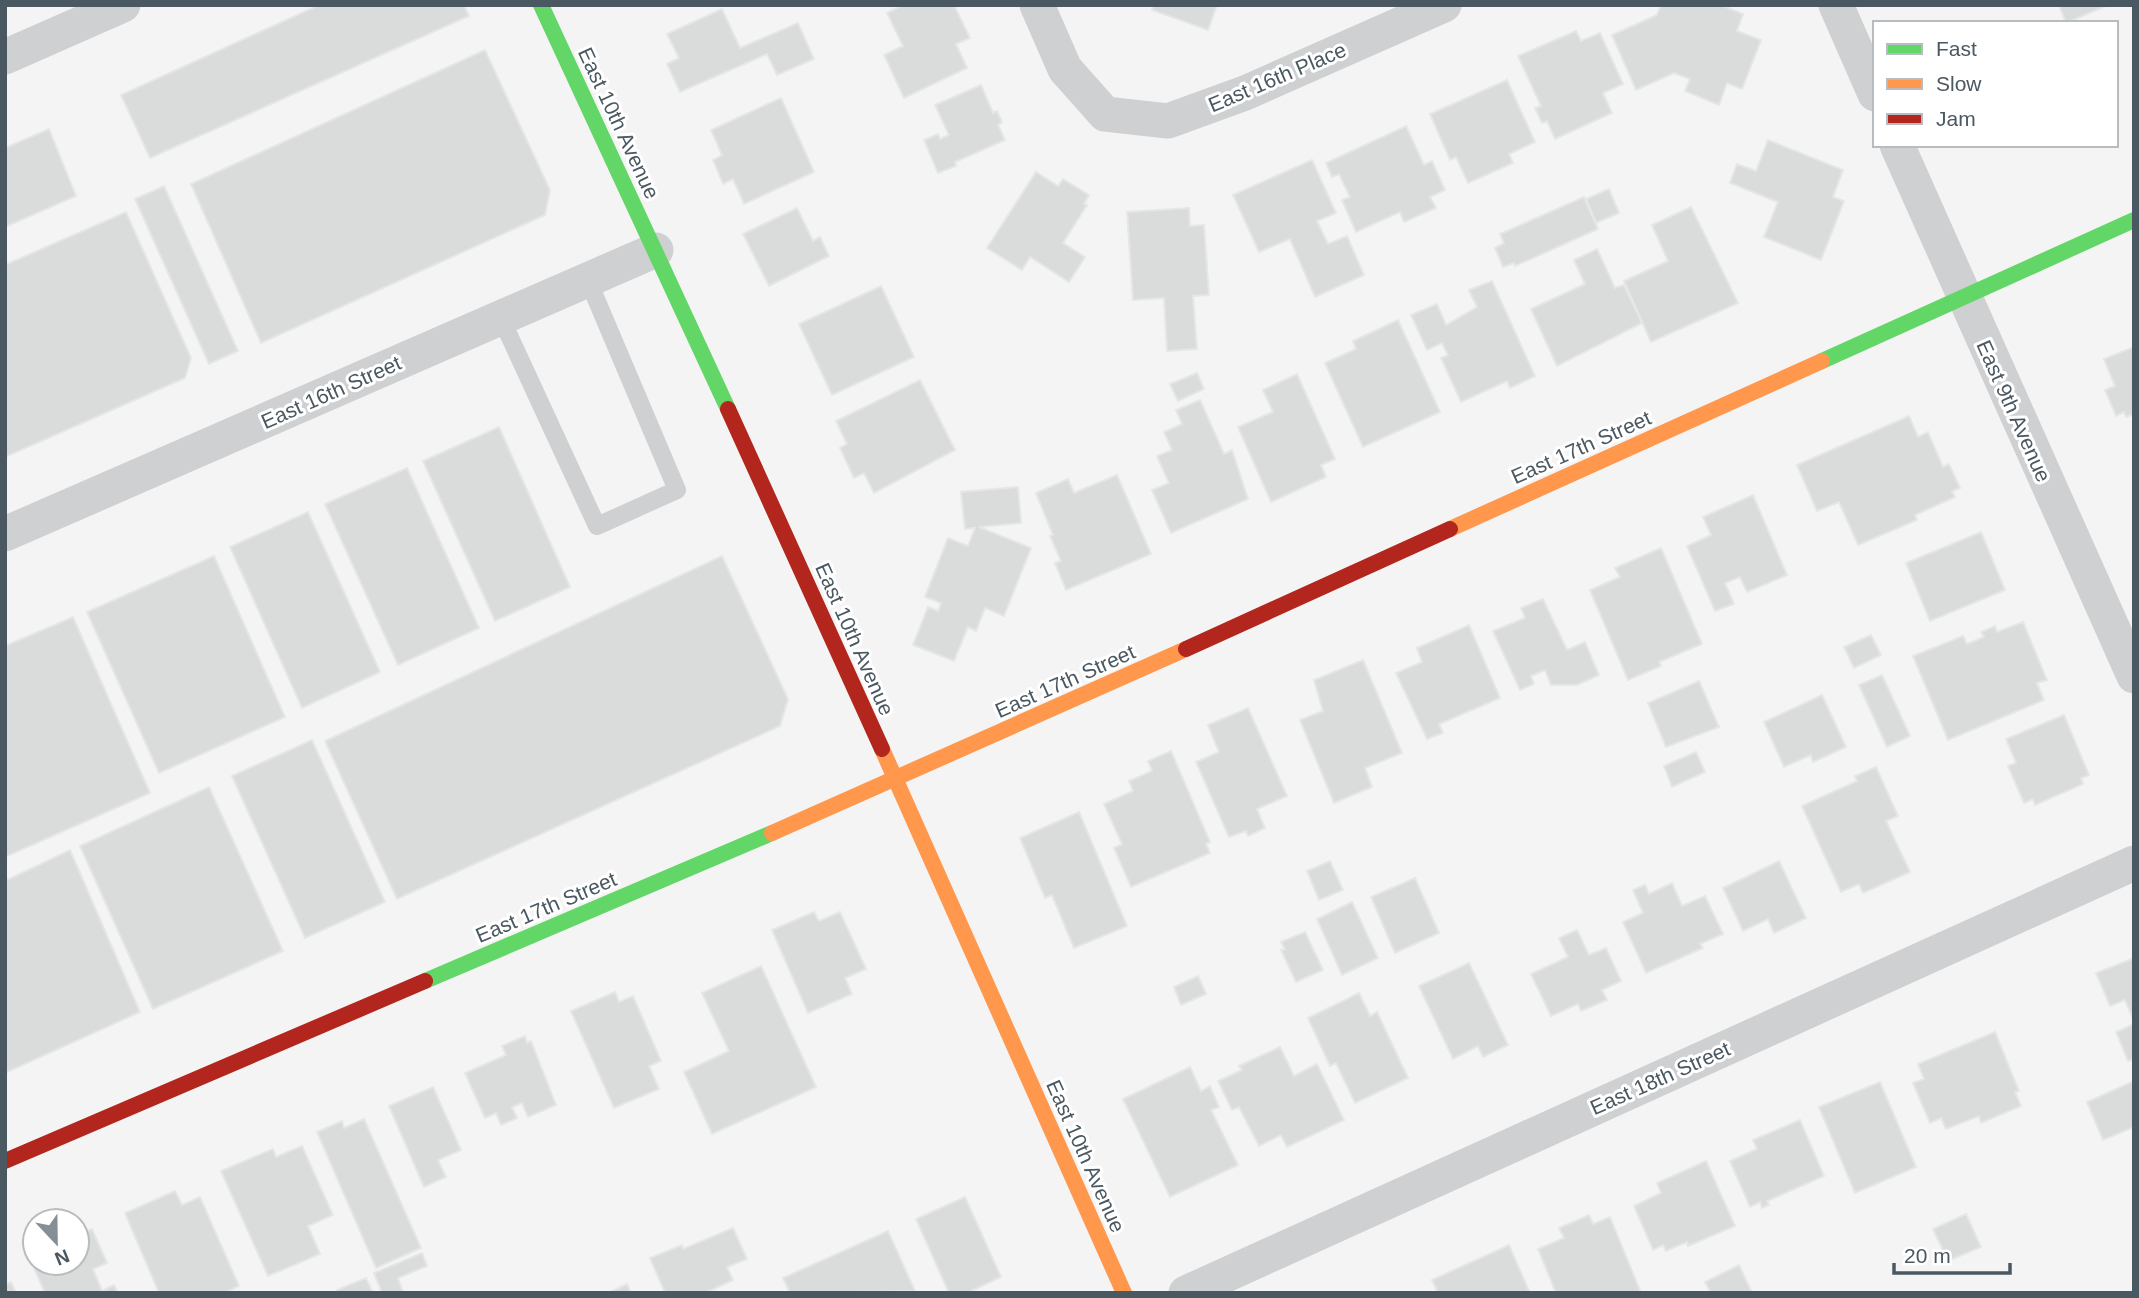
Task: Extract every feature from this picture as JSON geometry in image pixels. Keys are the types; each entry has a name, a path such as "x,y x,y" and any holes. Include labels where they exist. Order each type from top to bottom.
{"street":[{"path":"5,57 123,5"},
{"name":"East 10th Avenue","path":"541,5 656,250 897,780 1124,1293"},
{"name":"East 16th Place","path":"1037,5 1065,69 1105,114 1168,121 1245,93 1444,5"},
{"path":"1836,5 1873,89"},
{"name":"East 9th Avenue","path":"1898,147 1962,297 2134,676"},
{"name":"East 17th Street","path":"5,1161 897,780 2134,220"},
{"name":"East 16th Street","path":"5,534 656,250"},
{"name":"East 18th Street","path":"1186,1293 2134,863"}],"lane":[{"path":"501,318 597,526 677,490 588,280"}],"building":[{"path":"319,5 464,5 469,16 150,158 121,95"},
{"path":"903,5 954,5 970,38 956,44 967,68 904,98 884,55 903,46 887,13"},
{"path":"1154,5 1217,5 1208,30 1152,10"},
{"path":"1661,5 1721,5 1743,14 1737,31 1761,40 1742,89 1727,83 1719,105 1685,91 1690,79 1674,73 1636,90 1612,35 1657,15"},
{"path":"2059,5 2108,5 2071,21 2065,21"},
{"path":"722,9 740,48 798,23 814,59 777,75 767,54 680,92 667,64 679,58 667,34"},
{"path":"1576,31 1581,41 1600,33 1623,84 1603,93 1612,113 1555,139 1547,121 1542,123 1535,108 1541,106 1518,56"},
{"path":"485,50 550,190 545,215 261,343 191,184"},
{"path":"1507,80 1535,142 1509,154 1513,163 1468,183 1456,157 1450,160 1430,114"},
{"path":"981,85 993,113 997,111 1002,122 998,125 1005,140 955,162 956,166 938,173 924,140 938,134 940,139 949,135 935,105"},
{"path":"781,98 814,172 744,204 733,179 723,184 713,160 722,155 711,130"},
{"path":"1406,126 1424,165 1432,161 1445,190 1430,197 1436,208 1404,222 1400,212 1356,232 1342,200 1350,197 1339,174 1332,177 1326,163"},
{"path":"49,129 76,196 5,227 5,148"},
{"path":"1768,140 1843,170 1833,197 1844,201 1821,260 1764,237 1778,202 1730,183 1737,164 1756,171"},
{"path":"1312,160 1336,213 1317,221 1328,244 1347,236 1364,275 1315,297 1290,239 1259,252 1233,195"},
{"path":"1036,172 1058,186 1063,179 1089,195 1084,204 1087,205 1063,243 1085,257 1069,282 1030,257 1022,270 987,248"},
{"path":"164,186 238,351 209,364 135,199"},
{"path":"1609,189 1619,213 1596,223 1586,199"},
{"path":"1584,197 1598,229 1515,266 1514,263 1503,267 1495,248 1504,243 1500,234"},
{"path":"1691,207 1738,303 1651,342 1624,281 1668,261 1652,225"},
{"path":"797,208 813,241 820,237 829,256 769,286 743,234"},
{"path":"1189,208 1190,226 1204,225 1209,295 1193,296 1197,349 1167,351 1164,298 1133,300 1127,212"},
{"path":"126,212 191,358 185,378 5,457 5,265"},
{"path":"1597,249 1615,288 1624,285 1642,323 1557,366 1531,309 1585,284 1574,260"},
{"path":"1492,281 1535,376 1510,388 1507,381 1461,402 1441,358 1448,355 1442,343 1427,350 1411,315 1437,304 1446,325 1477,307 1469,290"},
{"path":"881,286 914,357 832,395 799,324"},
{"path":"1398,320 1440,412 1363,447 1325,363 1356,349 1353,341"},
{"path":"2134,347 2134,414 2126,417 2124,412 2116,416 2105,390 2115,386 2104,359"},
{"path":"1197,373 1204,389 1178,401 1170,384"},
{"path":"1297,374 1335,459 1321,465 1326,477 1271,502 1238,427 1273,412 1263,390"},
{"path":"920,380 955,450 874,493 864,473 854,478 840,448 847,444 836,421"},
{"path":"1200,400 1224,454 1232,450 1248,499 1171,533 1152,490 1169,483 1157,456 1172,450 1164,432 1182,424 1176,410"},
{"path":"1909,416 1918,437 1928,432 1943,467 1949,464 1960,488 1952,491 1955,497 1915,515 1917,520 1858,545 1839,502 1817,511 1797,465"},
{"path":"499,427 570,587 495,621 423,461"},
{"path":"407,468 479,628 398,665 325,504"},
{"path":"1117,475 1151,554 1066,590 1055,563 1061,561 1050,536 1053,535 1036,493 1068,479 1074,493"},
{"path":"1018,487 1021,523 979,527 1031,548 1004,616 985,608 976,631 968,627 954,661 913,645 928,607 938,611 941,603 925,597 948,538 968,546 975,528 965,529 961,492"},
{"path":"1753,495 1787,575 1747,592 1740,577 1725,583 1734,604 1715,611 1687,546 1711,535 1703,517"},
{"path":"308,512 380,672 302,708 230,547"},
{"path":"1981,532 2005,590 1930,621 1906,563"},
{"path":"1661,548 1702,644 1659,662 1661,666 1628,680 1590,590 1620,577 1615,568"},
{"path":"214,556 285,717 159,773 87,612"},
{"path":"722,556 788,699 780,726 397,899 325,741"},
{"path":"1543,599 1567,650 1585,642 1599,675 1577,685 1551,685 1545,670 1531,676 1534,684 1520,690 1493,631 1525,618 1521,608"},
{"path":"73,617 150,793 5,857 5,646"},
{"path":"2023,622 2047,680 2037,683 2044,700 1948,740 1913,656 1963,636 1967,644 1984,637 1981,632 1995,626 1997,632"},
{"path":"1469,625 1500,698 1439,724 1443,733 1427,739 1396,673 1422,662 1417,648"},
{"path":"1871,635 1881,655 1854,668 1844,647"},
{"path":"1363,660 1402,753 1365,768 1372,787 1334,803 1300,720 1323,711 1314,680"},
{"path":"1882,675 1910,736 1887,747 1859,685"},
{"path":"1699,681 1719,727 1666,747 1648,703"},
{"path":"1822,695 1846,747 1813,762 1811,755 1784,767 1764,722"},
{"path":"1248,708 1287,796 1257,809 1265,828 1248,836 1246,831 1229,837 1196,762 1219,752 1208,725"},
{"path":"2064,715 2089,775 2081,778 2083,784 2035,805 2033,799 2024,803 2008,766 2016,763 2006,739"},
{"path":"312,740 385,902 305,938 232,776"},
{"path":"1171,751 1210,842 1206,844 1210,853 1131,887 1114,848 1122,844 1104,804 1133,791 1129,781 1152,771 1148,761"},
{"path":"1696,752 1705,772 1672,787 1664,766"},
{"path":"1876,767 1898,816 1886,821 1910,872 1863,893 1859,884 1841,892 1802,806 1857,781 1855,776"},
{"path":"209,787 283,951 153,1009 80,846"},
{"path":"1079,812 1127,926 1074,948 1052,895 1045,898 1020,838"},
{"path":"70,850 140,1012 5,1073 5,881"},
{"path":"1330,861 1343,890 1319,900 1307,871"},
{"path":"1779,861 1806,918 1774,933 1768,919 1743,931 1723,888"},
{"path":"1415,878 1439,933 1395,953 1371,897"},
{"path":"1672,883 1682,906 1705,896 1723,934 1700,944 1703,948 1646,973 1623,922 1643,913 1633,890 1645,885 1649,894"},
{"path":"1352,902 1378,958 1342,975 1317,919"},
{"path":"814,912 819,921 840,912 866,969 845,978 852,994 808,1013 772,930"},
{"path":"1577,930 1589,955 1606,948 1621,981 1602,990 1607,1000 1581,1011 1578,1004 1551,1016 1531,974 1568,957 1559,938"},
{"path":"1305,932 1323,970 1296,982 1281,950 1285,949 1281,942"},
{"path":"2134,958 2134,1021 2125,1000 2110,1006 2096,973"},
{"path":"1469,963 1508,1045 1483,1057 1478,1046 1453,1059 1419,986"},
{"path":"761,966 816,1087 712,1134 684,1072 729,1051 702,993"},
{"path":"1198,976 1206,994 1181,1005 1174,987"},
{"path":"615,992 619,1002 633,996 661,1061 649,1066 659,1089 614,1108 571,1011"},
{"path":"1359,993 1370,1016 1377,1012 1408,1078 1355,1103 1336,1063 1330,1066 1308,1018"},
{"path":"2134,1024 2134,1059 2128,1061 2116,1032"},
{"path":"1995,1032 2019,1091 2015,1092 2021,1106 1981,1123 1979,1116 1946,1129 1941,1118 1930,1123 1913,1083 1924,1079 1918,1064"},
{"path":"525,1036 527,1043 531,1041 556,1105 528,1117 522,1103 512,1107 517,1118 501,1125 496,1113 485,1118 465,1073 506,1055 502,1046"},
{"path":"1280,1047 1294,1076 1317,1064 1344,1120 1287,1147 1281,1135 1259,1146 1239,1107 1232,1110 1218,1081 1242,1070 1239,1066"},
{"path":"1190,1067 1201,1091 1210,1086 1219,1107 1211,1110 1238,1165 1170,1197 1123,1099"},
{"path":"2134,1081 2134,1127 2103,1140 2087,1102"},
{"path":"1880,1082 1916,1167 1855,1193 1819,1107"},
{"path":"433,1087 461,1150 438,1160 446,1177 424,1187 389,1106"},
{"path":"364,1119 421,1248 376,1268 317,1132 342,1121 344,1128"},
{"path":"1800,1120 1824,1176 1767,1201 1769,1205 1762,1208 1760,1202 1750,1207 1730,1161 1757,1149 1753,1140"},
{"path":"302,1146 333,1215 308,1226 320,1254 268,1276 221,1171 273,1149 276,1157"},
{"path":"1706,1161 1735,1226 1688,1246 1687,1242 1666,1251 1663,1245 1653,1250 1634,1206 1661,1193 1657,1183"},
{"path":"175,1191 182,1205 200,1197 239,1286 224,1293 159,1293 125,1213"},
{"path":"965,1197 1001,1277 967,1293 949,1293 916,1219"},
{"path":"1966,1214 1981,1247 1948,1261 1933,1229"},
{"path":"1589,1215 1593,1224 1610,1217 1641,1293 1556,1293 1538,1249 1564,1238 1559,1228"},
{"path":"733,1228 747,1259 727,1267 733,1280 705,1293 665,1293 650,1258 682,1245 683,1249"},
{"path":"91,1229 107,1263 93,1269 102,1291 114,1285 118,1293 45,1293 38,1277 91,1277"},
{"path":"888,1231 915,1291 790,1293 783,1278"},
{"path":"1509,1245 1530,1293 1438,1293 1432,1280"},
{"path":"422,1253 427,1266 398,1278 403,1293 382,1293 374,1273"},
{"path":"1739,1265 1752,1293 1711,1293 1705,1282"},
{"path":"366,1278 373,1293 338,1293 337,1290"},
{"path":"11,1282 16,1293 5,1293 5,1285"},
{"path":"627,1284 631,1293 608,1293"}],"traffic: fast":[{"path":"541,5 728,409"},
{"path":"1822,361 2134,220"},
{"path":"425,981 772,833"}],"traffic: slow":[{"path":"1450,529 1822,361"},
{"path":"772,833 1186,649"},
{"path":"882,749 1124,1293"}],"traffic: jam":[{"path":"728,409 882,749"},
{"path":"1186,649 1450,529"},
{"path":"5,1161 425,981"}]}
